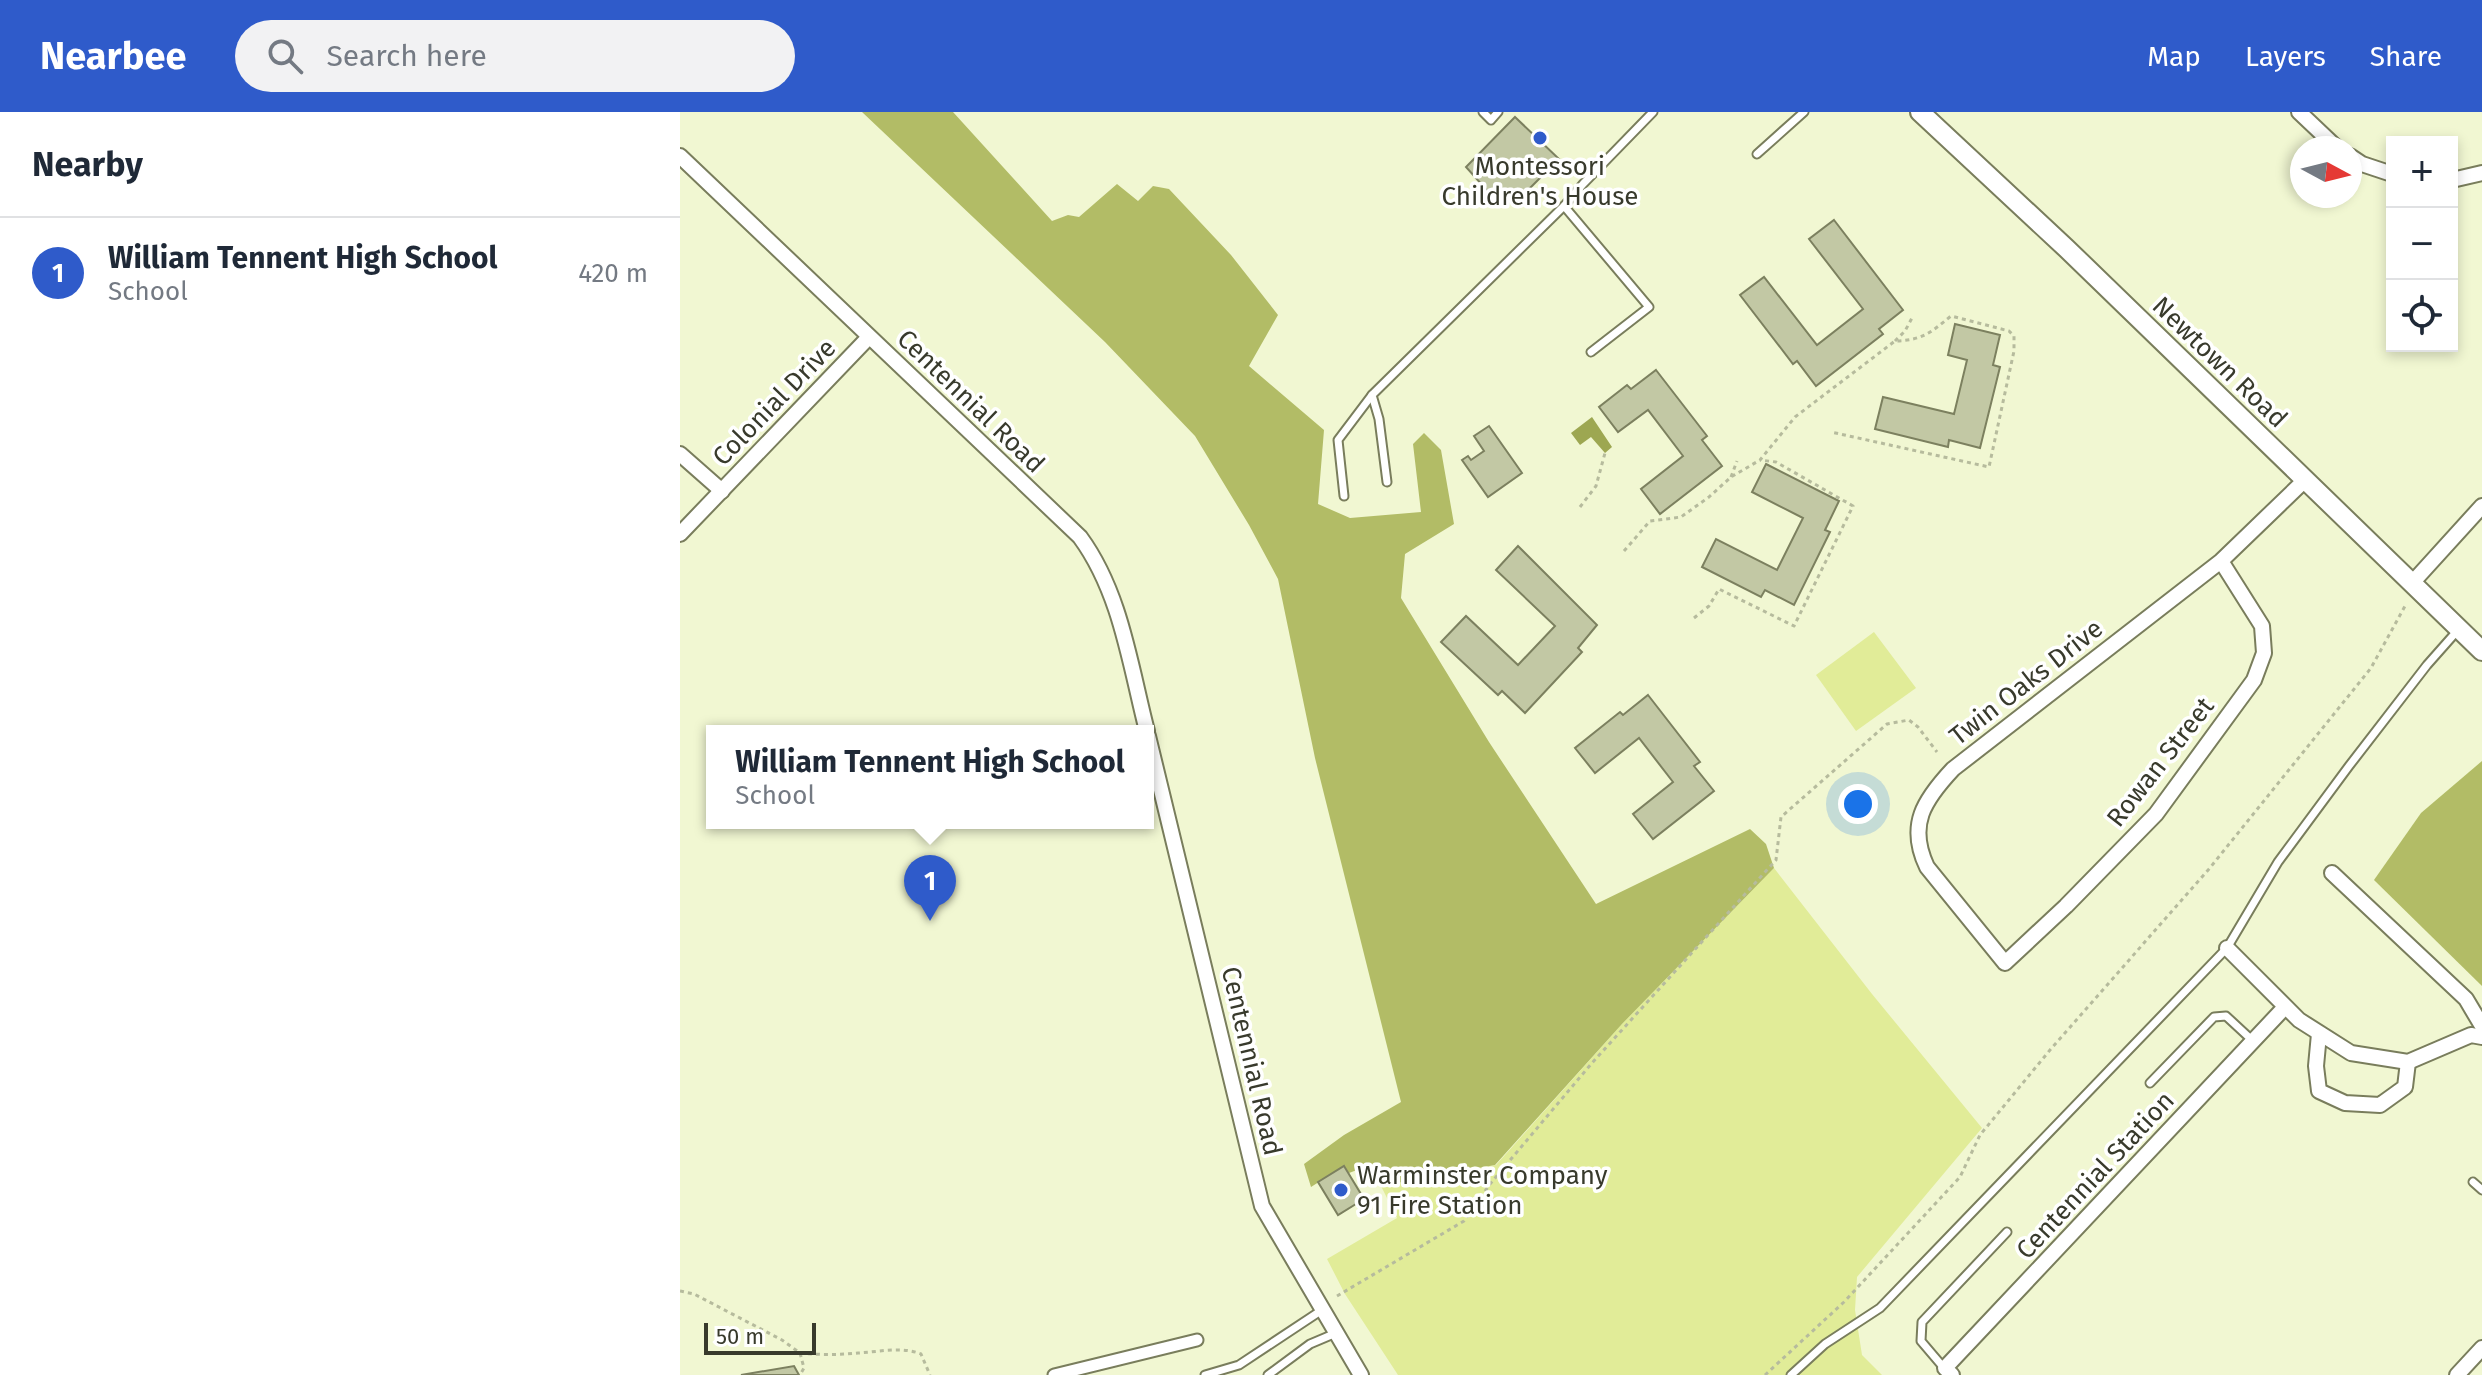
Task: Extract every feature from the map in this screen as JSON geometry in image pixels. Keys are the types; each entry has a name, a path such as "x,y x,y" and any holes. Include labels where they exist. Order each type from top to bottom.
{"street":[{"name":"Newtown Road","path":"1920,112 2066,248 2482,651"},
{"path":"2299,112 2324,136"},
{"name":"Centennial Road","path":"680,156 1085,545 1103,575 1118,616 1145,725"},
{"path":"2362,164 2386,172"},
{"path":"2458,179 2482,173"},
{"name":"Colonial Drive","path":"680,534 869,337"},
{"path":"680,454 722,491"},
{"name":"Twin Oaks Drive","path":"2005,963 1927,867 1920,852 1918,829 1922,810 1933,791 1953,769 2221,561 2305,480"},
{"path":"2413,582 2482,506"},
{"name":"Rowan Street","path":"2005,963 2156,814 2254,680 2264,653 2262,626 2221,561"},
{"name":"Centennial Road","path":"1154,763 1262,1206 1361,1375"},
{"path":"2332,873 2466,999 2482,1026"},
{"path":"2227,948 2285,1007 2319,1034 2351,1053 2408,1062 2471,1035 2482,1037"},
{"name":"Centennial Station","path":"1948,1372 2285,1007"},
{"path":"2319,1034 2316,1066 2319,1091 2345,1103 2380,1105 2405,1087 2408,1062"},
{"path":"1054,1375 1197,1340"},
{"path":"2457,1375 2482,1348"}],"lane":[{"path":"1483,112 1491,120 1498,112"},
{"path":"1344,496 1338,440 1372,395 1564,206 1653,112"},
{"path":"1757,154 1804,112"},
{"path":"1564,206 1649,307 1591,352"},
{"path":"1372,395 1379,419 1387,482"},
{"path":"1791,1375 1825,1344 1880,1308 2227,948 2278,862 2427,665 2460,629"},
{"path":"2150,1083 2214,1017 2226,1016 2253,1041"},
{"path":"2473,1182 2482,1190"},
{"path":"1948,1372 1921,1341 1922,1322 2007,1232"},
{"path":"1205,1375 1239,1365 1322,1310"},
{"path":"1268,1375 1310,1344 1336,1333"},
{"path":"1239,1365 1244,1375"}],"path":[{"path":"1831,432 1989,467 2014,351 2014,336 2009,331 1951,316 1926,336 1895,341"},
{"path":"1624,551 1650,521 1681,517 1731,477 1760,460 1795,417 1895,341 1912,318"},
{"path":"1769,449 1776,462"},
{"path":"1580,507 1596,486 1605,453"},
{"path":"1694,618 1709,606 1719,589 1794,626 1853,506 1776,462 1760,460"},
{"path":"1731,477 1737,461"},
{"path":"1765,1375 1844,1302 1960,1177 1980,1135 2050,1050 2209,869 2371,668 2405,606"},
{"path":"1337,1296 1464,1221 1490,1184 1592,1063 1776,860 1781,817 1887,724 1909,720 1937,752"},
{"path":"680,1291 694,1294 782,1340 800,1353 858,1353 889,1349 914,1351 921,1354 930,1375"},
{"path":"800,1353 804,1368 800,1375"}],"shaded area":[{"path":"862,112 953,112 1052,221 1068,215 1079,217 1117,184 1138,201 1153,186 1169,189 1231,255 1278,315 1249,366 1324,430 1318,504 1350,518 1421,512 1413,444 1424,433 1441,450 1454,524 1405,554 1401,598 1489,742 1596,904 1750,829 1766,844 1774,868 1622,1024 1495,1165 1381,1186 1370,1165 1349,1173 1344,1166 1311,1187 1304,1164 1344,1135 1401,1102 1315,758 1278,579 1195,436 1105,342"},
{"path":"1592,417 1612,447 1605,453 1591,437 1580,445 1571,433"},
{"path":"1874,632 1916,688 1856,731 1816,675"},
{"path":"2482,761 2482,986 2374,880 2421,813"},
{"path":"1774,868 1982,1128 1857,1277 1855,1310 1862,1355 1882,1375 1398,1375 1345,1294 1327,1259 1397,1218 1381,1186 1496,1165 1622,1024"}],"building":[{"path":"1515,117 1559,159 1515,203 1499,188 1492,196 1466,167"},
{"path":"1834,220 1903,310 1879,329 1883,334 1816,386 1797,361 1793,364 1740,295 1764,277 1817,345 1863,309 1809,239"},
{"path":"1955,324 2000,335 1993,365 2000,367 1980,448 1949,440 1948,447 1875,429 1883,397 1954,414 1967,360 1948,355"},
{"path":"1656,370 1707,436 1702,440 1722,466 1660,514 1641,489 1683,456 1648,410 1618,432 1599,407 1627,385 1631,389"},
{"path":"1489,426 1522,473 1488,497 1462,460 1468,456 1471,460 1484,451 1474,436"},
{"path":"1766,464 1839,501 1825,530 1830,532 1794,605 1765,590 1761,597 1702,567 1716,539 1777,570 1803,518 1752,492"},
{"path":"1518,546 1597,625 1578,648 1582,652 1525,713 1502,691 1498,695 1441,642 1466,616 1518,665 1555,626 1496,570"},
{"path":"1648,695 1700,762 1694,766 1714,791 1653,839 1633,814 1673,782 1639,738 1595,773 1575,748 1620,712 1623,715"},
{"name":"Warminster Company 91 Fire Station","path":"1344,1166 1364,1199 1338,1215 1318,1182"},
{"path":"794,1366 799,1375 741,1375"}],"place":[{"name":"Montessori Children's House","path":"1540,138"},
{"name":"William Tennent High School","path":"930,921"},
{"name":"Warminster Company 91 Fire Station","path":"1341,1190"}]}
